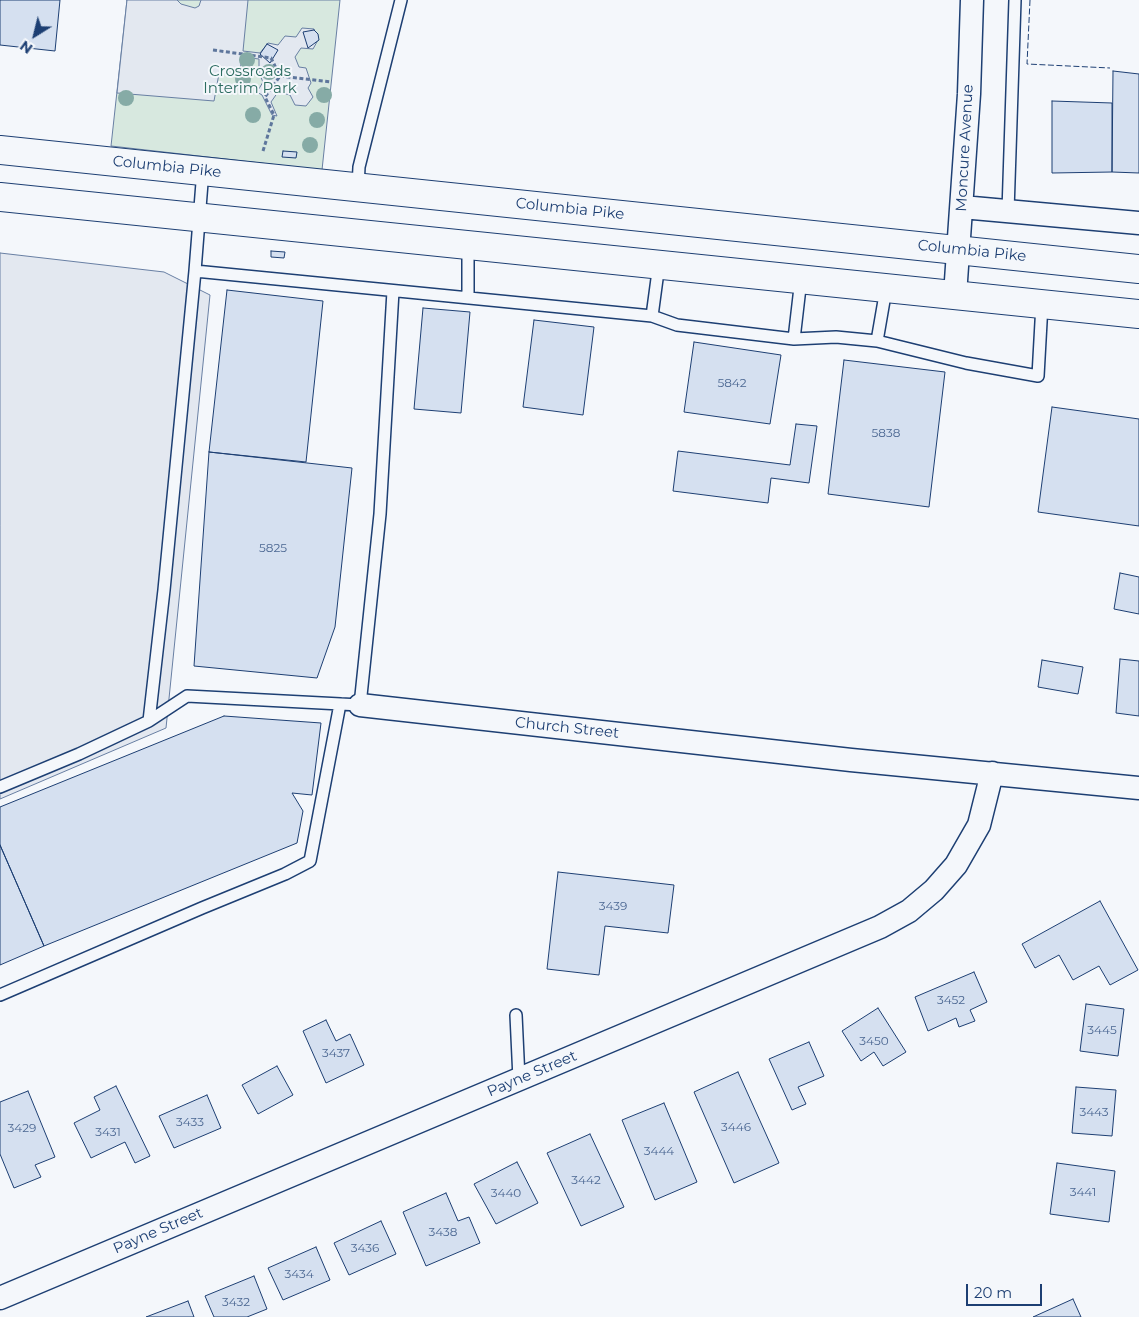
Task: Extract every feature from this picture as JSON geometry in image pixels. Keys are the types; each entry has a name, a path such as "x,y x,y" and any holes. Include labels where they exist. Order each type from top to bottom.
{"main road":[{"name":"Columbia Pike","path":"0,150 1139,269"},
{"path":"0,196 1139,314"}],"street":[{"name":"Moncure Avenue","path":"955,295 969,94 972,0"},
{"path":"962,207 1139,223"},
{"name":"Church Street","path":"350,704 851,760 1139,788"},
{"name":"Payne Street","path":"0,1298 880,927 909,911 934,890 956,865 979,825 992,773"}],"lane":[{"path":"358,187 359,166 401,0"},
{"path":"1008,210 1015,0"},
{"path":"149,721 196,270 203,170"},
{"path":"468,244 468,298"},
{"path":"652,316 659,264"},
{"path":"196,270 652,316 677,325 794,339 836,337 877,341 966,363 1038,376 1042,304"},
{"path":"794,339 802,279"},
{"path":"877,341 886,289"},
{"path":"0,995 285,874 310,861 350,704 380,514 393,291"},
{"name":"Church Street","path":"0,787 80,754 149,721 188,696 350,704"},
{"path":"516,1015 519,1079"}],"path":[{"path":"213,50 271,58 280,76"},
{"path":"280,76 331,82"},
{"path":"262,156 274,115 265,97 280,76"}],"green space":[{"name":"Crossroads Interim Park","path":"127,0 340,0 322,170 111,146"}],"shaded area":[{"path":"127,0 177,0 181,4 195,8 199,6 201,0 248,0 243,51 260,53 268,43 278,45 285,36 296,37 302,28 314,29 318,40 313,49 301,48 295,57 299,67 306,68 311,83 308,88 313,97 306,106 295,105 290,95 278,92 271,102 277,116 272,115 262,95 257,92 263,82 259,73 259,59 242,57 240,71 220,68 214,101 117,93"},
{"path":"0,253 164,272 210,295 166,728 0,799"}],"building":[{"path":"0,0 60,0 55,51 0,45"},
{"path":"314,30 318,34 319,40 308,48 303,32"},
{"path":"267,44 278,50 270,63 260,54"},
{"path":"1113,71 1139,74 1139,173 1112,172"},
{"path":"1052,101 1112,103 1112,172 1052,173"},
{"path":"283,151 297,152 296,158 282,157"},
{"path":"271,251 285,252 284,258 271,257"},
{"path":"227,290 323,301 306,462 209,452"},
{"path":"423,308 470,312 461,413 414,409"},
{"path":"534,320 594,327 583,415 523,407"},
{"path":"694,342 781,355 770,424 684,412"},
{"path":"844,360 945,372 929,507 828,494"},
{"path":"1052,407 1139,419 1139,526 1038,512"},
{"path":"796,424 817,426 809,483 771,478 768,503 673,491 678,451 790,465"},
{"path":"209,452 352,468 335,627 317,678 194,666"},
{"path":"1120,573 1139,577 1139,614 1114,609"},
{"path":"1120,659 1139,661 1139,716 1116,713"},
{"path":"1042,660 1083,667 1078,694 1038,687"},
{"path":"224,716 321,723 312,795 292,793 303,811 297,843 44,946 0,845 0,807"},
{"path":"0,845 44,946 0,965"},
{"path":"558,872 674,885 668,933 605,926 599,975 547,969"},
{"path":"1100,901 1138,970 1110,985 1099,966 1073,980 1059,955 1035,968 1022,944"},
{"path":"974,972 987,1002 970,1010 975,1021 959,1027 956,1018 928,1031 915,997"},
{"path":"1086,1004 1124,1009 1118,1056 1080,1051"},
{"path":"878,1008 906,1052 883,1066 874,1052 861,1061 842,1031"},
{"path":"326,1020 336,1041 350,1034 364,1065 326,1083 303,1031"},
{"path":"809,1042 824,1076 798,1087 806,1104 792,1110 769,1059"},
{"path":"277,1066 293,1095 258,1114 242,1085"},
{"path":"738,1072 779,1163 734,1183 694,1092"},
{"path":"116,1086 150,1156 135,1163 125,1142 91,1158 74,1123 100,1110 94,1097"},
{"path":"1076,1087 1116,1090 1112,1136 1072,1133"},
{"path":"28,1091 55,1157 35,1165 41,1177 14,1188 0,1154 0,1102"},
{"path":"207,1095 221,1128 174,1148 159,1116"},
{"path":"664,1103 697,1182 655,1200 622,1120"},
{"path":"590,1134 624,1207 581,1226 547,1153"},
{"path":"517,1162 538,1203 496,1224 474,1184"},
{"path":"1057,1163 1115,1171 1109,1222 1050,1214"},
{"path":"446,1193 458,1221 469,1217 480,1243 426,1266 403,1212"},
{"path":"381,1221 396,1254 349,1275 334,1243"},
{"path":"316,1247 330,1280 283,1300 268,1268"},
{"path":"254,1276 267,1309 247,1317 214,1317 205,1296"},
{"path":"1073,1299 1081,1317 1033,1317"},
{"path":"188,1301 194,1317 146,1317"}],"fence":[{"path":"1030,0 1027,64 1110,68"}]}
